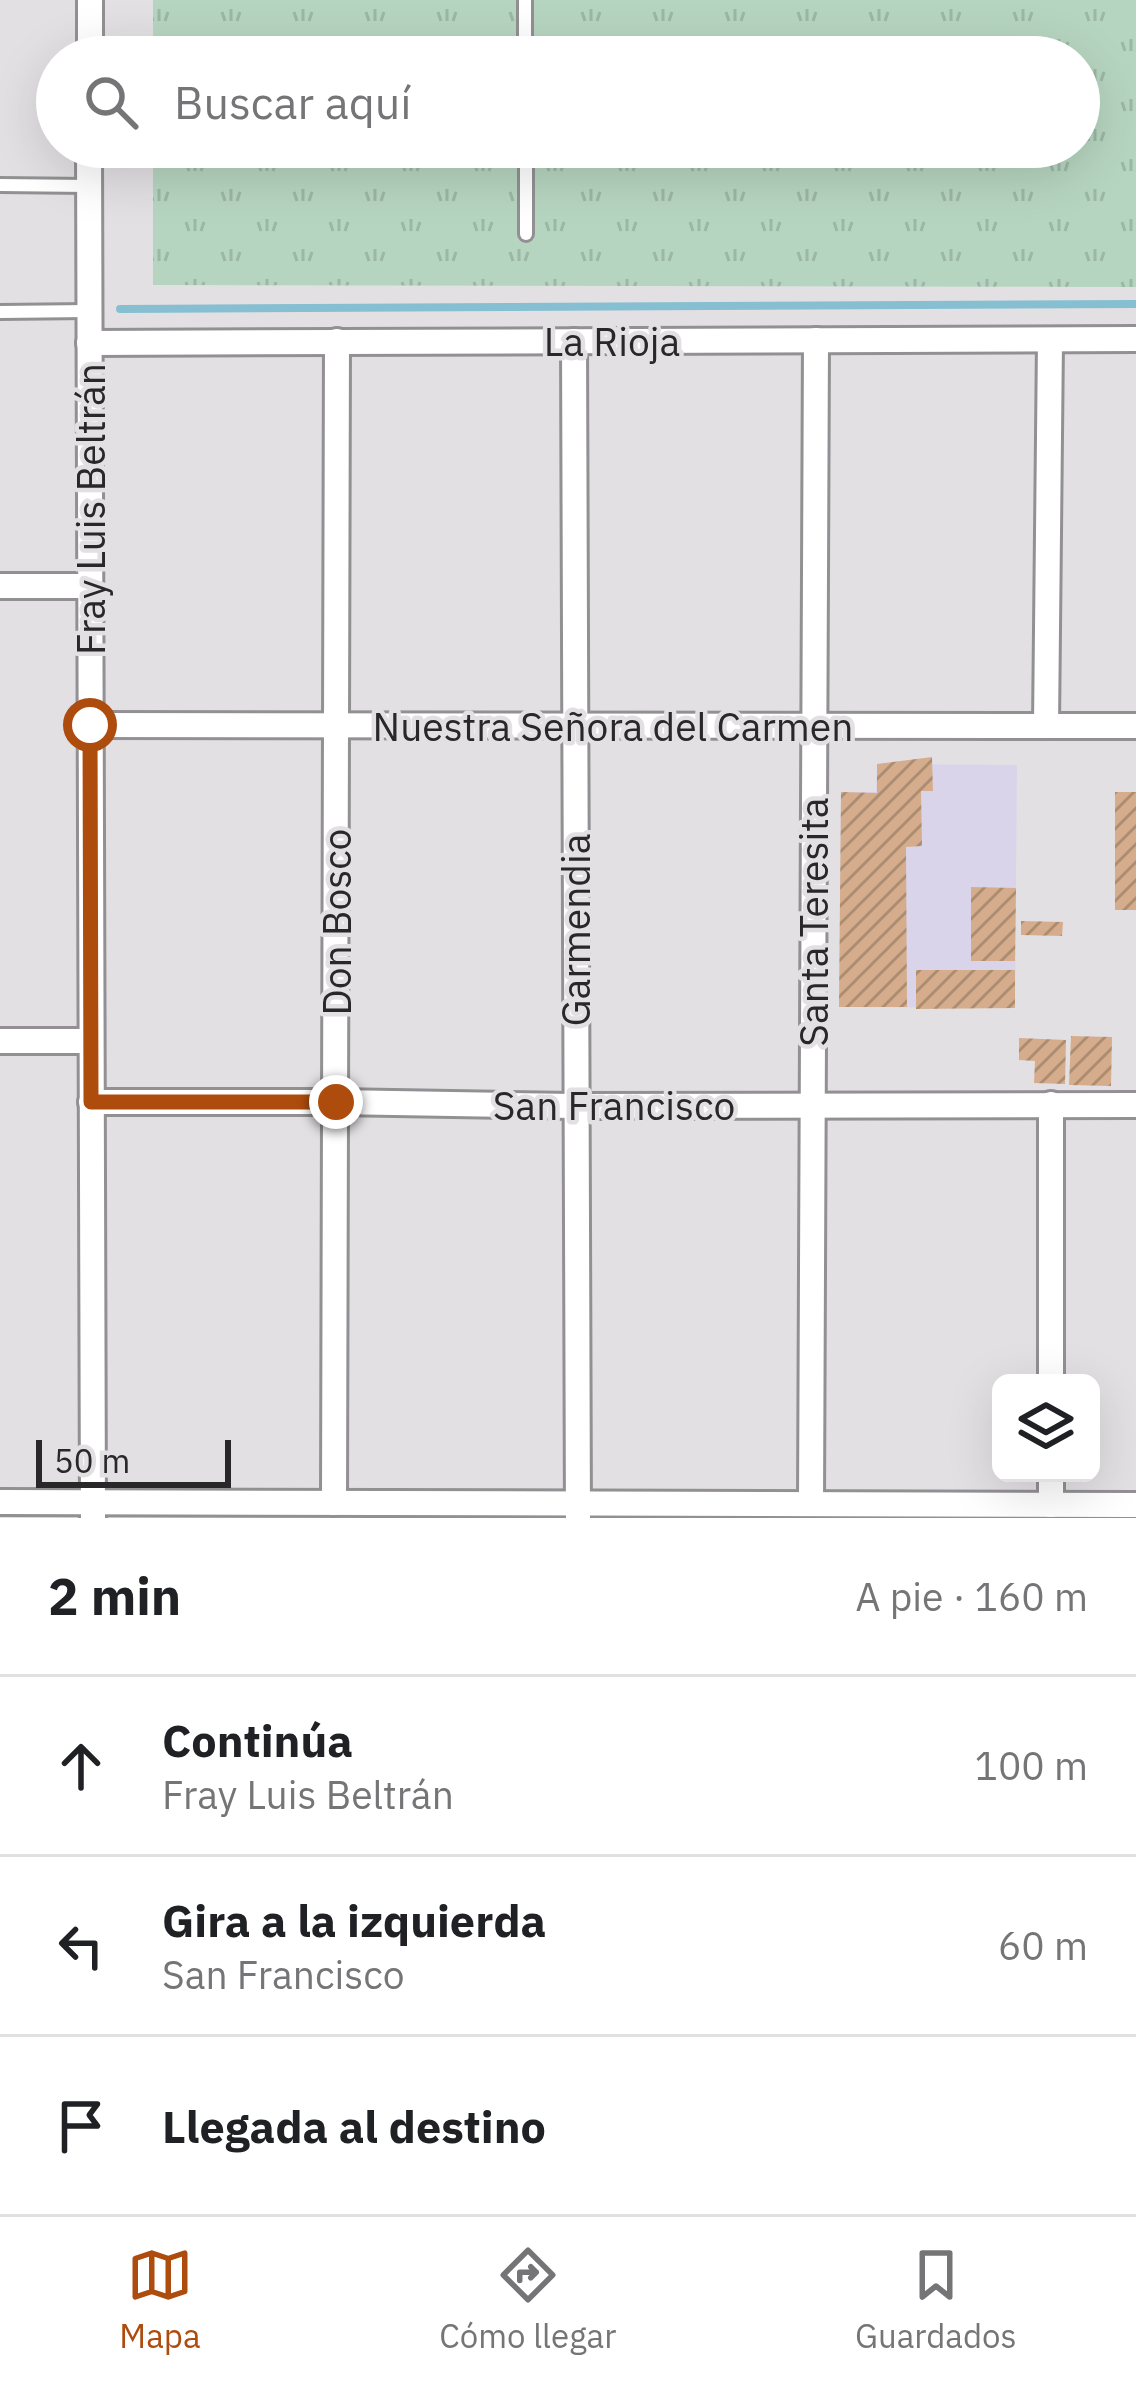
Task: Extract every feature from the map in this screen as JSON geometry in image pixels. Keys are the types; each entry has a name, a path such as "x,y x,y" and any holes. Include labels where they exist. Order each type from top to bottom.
{"street":[{"path":"90,0 90,36"},
{"name":"Fray Luis Beltrán","path":"89,168 93,1511"},
{"name":"Santa Teresita","path":"811,1503 815,340"},
{"path":"1046,726 1050,340"},
{"name":"La Rioja","path":"89,343 1136,340"},
{"name":"Don Bosco","path":"334,1503 337,341"},
{"name":"Garmendia","path":"574,341 578,1510"},
{"path":"0,586 90,586"},
{"name":"Nuestra Señora del Carmen","path":"90,725 1136,726"},
{"path":"0,1041 92,1041"},
{"name":"San Francisco","path":"91,1102 1136,1105"},
{"path":"1052,1103 1052,1374"},
{"path":"1052,1482 1052,1505"},
{"path":"0,1502 93,1511 334,1503 361,1510 811,1503 845,1511 1136,1505"}],"lane":[{"path":"525,0 525,36"},
{"path":"526,168 526,234"},
{"path":"0,185 89,186"},
{"path":"0,313 89,311"}],"shaded area":[{"path":"877,764 1017,765 1015,1008 839,1007 841,792 876,792"}],"green space":[{"path":"153,0 1136,0 1136,287 153,285 153,168 1100,168 1100,36 153,36"}],"building":[{"path":"932,757 933,791 921,791 922,846 906,847 907,1007 839,1007 841,792 877,793 877,764"},
{"path":"1115,792 1136,792 1136,910 1115,910"},
{"path":"971,887 1016,888 1015,961 971,961"},
{"path":"1021,921 1063,922 1062,936 1021,935"},
{"path":"916,970 1015,970 1015,1008 916,1009"},
{"path":"1071,1036 1112,1037 1111,1086 1069,1085"},
{"path":"1019,1038 1066,1040 1065,1084 1034,1083 1035,1061 1019,1060"}],"waterway":[{"path":"120,309 1136,304"}],"route":[{"path":"90,725 91,1102 336,1102"}]}
